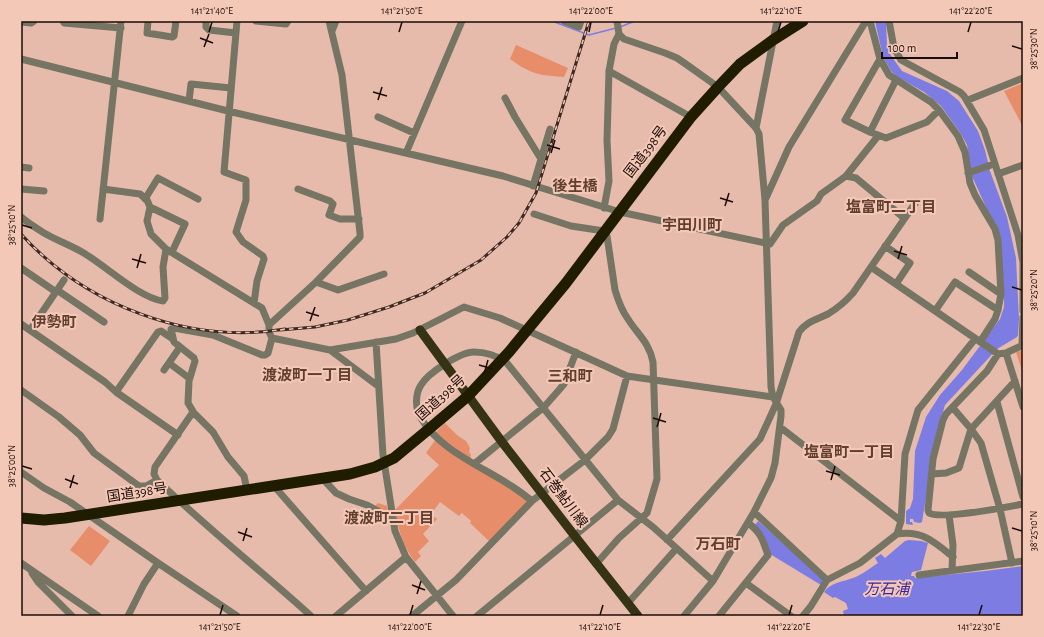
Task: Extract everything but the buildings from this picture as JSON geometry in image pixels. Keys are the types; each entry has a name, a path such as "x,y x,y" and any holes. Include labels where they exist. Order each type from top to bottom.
{"highway":[{"name":"国道398号","path":"21,518 44,520 89,515 365,471 384,463 404,450 468,396 527,331 566,283 691,117 718,87 740,64 773,40 803,21"}],"main road":[{"name":"石巻鮎川線","path":"420,330 502,442 628,603 634,615"}],"street":[{"path":"21,22 31,23 34,21"},
{"path":"63,21 64,23 121,24 100,219"},
{"path":"148,21 147,33 172,37 175,34 176,21"},
{"path":"206,21 206,27 209,30 236,33"},
{"path":"237,21 228,111 224,172 246,180 246,200 236,232 242,242 263,256 264,259 257,281 254,303"},
{"path":"260,21 286,24 288,21"},
{"path":"269,325 316,282 358,240 360,233 342,75 329,21"},
{"path":"332,31 336,21"},
{"path":"406,153 462,21"},
{"path":"564,21 579,27 581,21"},
{"path":"756,128 777,21"},
{"path":"765,200 789,147 866,21"},
{"path":"870,21 880,59 889,75 922,95 939,110 958,136 965,152 968,173 975,196 995,229 998,240 1001,294 995,319 979,341 918,410 905,454 901,521 897,534"},
{"path":"889,21 894,48 901,60 960,92 968,100 984,130 1018,235 1023,263 1023,311"},
{"path":"604,208 609,181 607,140 609,71 618,28"},
{"path":"618,28 624,39 677,58 718,87 756,128 759,134 765,200 774,400 781,413 775,463 772,478 748,523 713,582 684,616"},
{"path":"21,59 228,111 503,176 620,212 770,244 783,225 817,202 821,194 846,176 878,136"},
{"path":"880,59 845,120 878,136 886,138 927,122 939,110"},
{"path":"609,71 691,117"},
{"path":"968,100 1023,78"},
{"path":"870,132 896,80"},
{"path":"189,101 190,84 231,88"},
{"path":"505,98 515,117 542,159"},
{"path":"378,118 414,133"},
{"path":"533,186 550,129"},
{"path":"968,173 994,164"},
{"path":"998,174 1023,165"},
{"path":"21,167 29,168"},
{"path":"846,176 856,178 904,218"},
{"path":"146,198 158,178 198,199"},
{"path":"21,188 44,191"},
{"path":"298,189 330,201 333,204 329,215 340,219 359,219"},
{"path":"103,190 140,194 146,198 150,207 147,221 151,234 169,250 262,308 269,325 269,332 272,338 268,353 265,355 213,335 174,328 171,329 174,342 194,358 195,361 189,378 188,403 193,412 213,432 228,457 244,476 247,490"},
{"path":"667,540 757,442 799,332 806,324 842,305 871,267 916,202"},
{"path":"21,217 44,233 84,253 131,285 153,297 164,300 163,267 169,250 185,224 150,207"},
{"path":"534,214 571,226 604,231 607,236 617,298 627,318 648,346 653,362 655,381 657,479 647,513 618,538 596,564"},
{"path":"885,246 910,263 896,284"},
{"path":"871,267 997,353 1006,353 1022,345 1023,317"},
{"path":"21,268 104,322"},
{"path":"969,272 1001,294"},
{"path":"316,282 338,290 384,274"},
{"path":"30,330 64,280"},
{"path":"935,311 954,282 998,310"},
{"path":"272,338 330,350 396,340 420,330 464,307 500,318 627,376 774,400"},
{"path":"21,324 178,435"},
{"path":"116,392 158,332 161,331 173,339"},
{"path":"376,342 384,463 395,531 406,557 453,616"},
{"path":"164,370 180,347"},
{"path":"330,350 378,386"},
{"path":"532,501 512,486 474,464 446,445 429,430 418,412 417,401 420,386 427,378 463,354 474,352 485,353 502,359 544,408 618,500 642,518 713,582"},
{"path":"474,464 544,408 564,384 576,352"},
{"path":"997,353 987,371 946,414 943,420 934,459 928,510 932,515 949,515 1023,504"},
{"path":"1006,353 1023,407"},
{"path":"169,363 189,378"},
{"path":"412,616 456,580 532,501 585,460 608,437 613,429 627,376"},
{"path":"932,474 946,473 959,468 971,429 997,402 1015,380"},
{"path":"21,390 60,417 80,435 94,453 139,486 146,486 157,480"},
{"path":"997,402 1023,497"},
{"path":"953,408 981,443 1000,508 1012,563"},
{"path":"193,412 155,467 154,474 157,480 311,616"},
{"path":"780,427 901,521"},
{"path":"21,472 44,488 70,502 237,616"},
{"path":"322,478 336,493 367,505 394,520"},
{"path":"274,486 366,590"},
{"path":"477,616 618,500"},
{"path":"754,512 827,580"},
{"path":"949,515 953,545 952,570"},
{"path":"719,616 768,555 760,535 756,529 748,523"},
{"path":"803,616 827,580 860,563 897,534 909,532 924,536 934,541 953,557"},
{"path":"628,603 676,550"},
{"path":"336,616 406,557"},
{"path":"919,575 1023,561"},
{"path":"21,563 98,616"},
{"path":"128,616 144,584 158,563"},
{"path":"28,568 38,582 72,616"},
{"path":"746,583 791,616"}],"shaded area":[{"path":"516,45 568,68 564,77 548,76 530,71 510,59"},
{"path":"1023,83 1023,127 1004,91"},
{"path":"1023,350 1023,374 1016,352"},
{"path":"445,423 458,436 466,441 470,448 470,460 435,433"},
{"path":"436,439 529,501 490,542 462,513 459,516 440,502 431,514 437,519 423,534 429,541 418,552 421,556 415,562 407,550 402,537 395,510 439,465 426,453"},
{"path":"378,503 387,506 389,516 374,507"},
{"path":"89,526 110,541 91,566 70,550"}],"water":[{"path":"875,21 886,21 887,46 890,54 902,71 947,91 959,101 978,131 985,150 990,171 1007,217 1016,258 1019,319 1018,335 997,349 945,405 936,437 922,522 914,522 913,519 910,519 910,522 912,522 913,525 906,524 906,511 910,508 913,499 915,451 926,417 940,395 962,370 1000,319 1004,307 1004,291 1000,238 971,174 967,145 941,106 924,92 896,76 891,71 883,57"},
{"path":"758,521 824,580 821,585 770,554 755,525"},
{"name":"万石浦","path":"909,540 928,543 921,570 912,572 911,576 914,576 915,578 1023,566 1023,616 844,616 843,611 848,609 846,603 835,597 833,598 824,592 834,584 863,573 878,563 875,558 881,554 885,558 905,541"}],"waterway":[{"path":"552,21 589,35 616,28"},
{"path":"620,27 635,21"}],"railway":[{"path":"280,330 315,327 348,320 389,307 425,293 481,260 507,237 519,223 536,193 589,21"},
{"path":"21,234 47,259 76,281 107,299 141,314 176,325 212,331 249,332 285,329"}],"district":[{"name":"後生橋","path":"575,186"},
{"name":"塩富町二丁目","path":"891,207"},
{"name":"宇田川町","path":"692,225"},
{"name":"伊勢町","path":"54,322"},
{"name":"渡波町一丁目","path":"307,375"},
{"name":"三和町","path":"570,376"},
{"name":"塩富町一丁目","path":"849,452"},
{"name":"渡波町二丁目","path":"389,518"},
{"name":"万石町","path":"718,544"}]}
